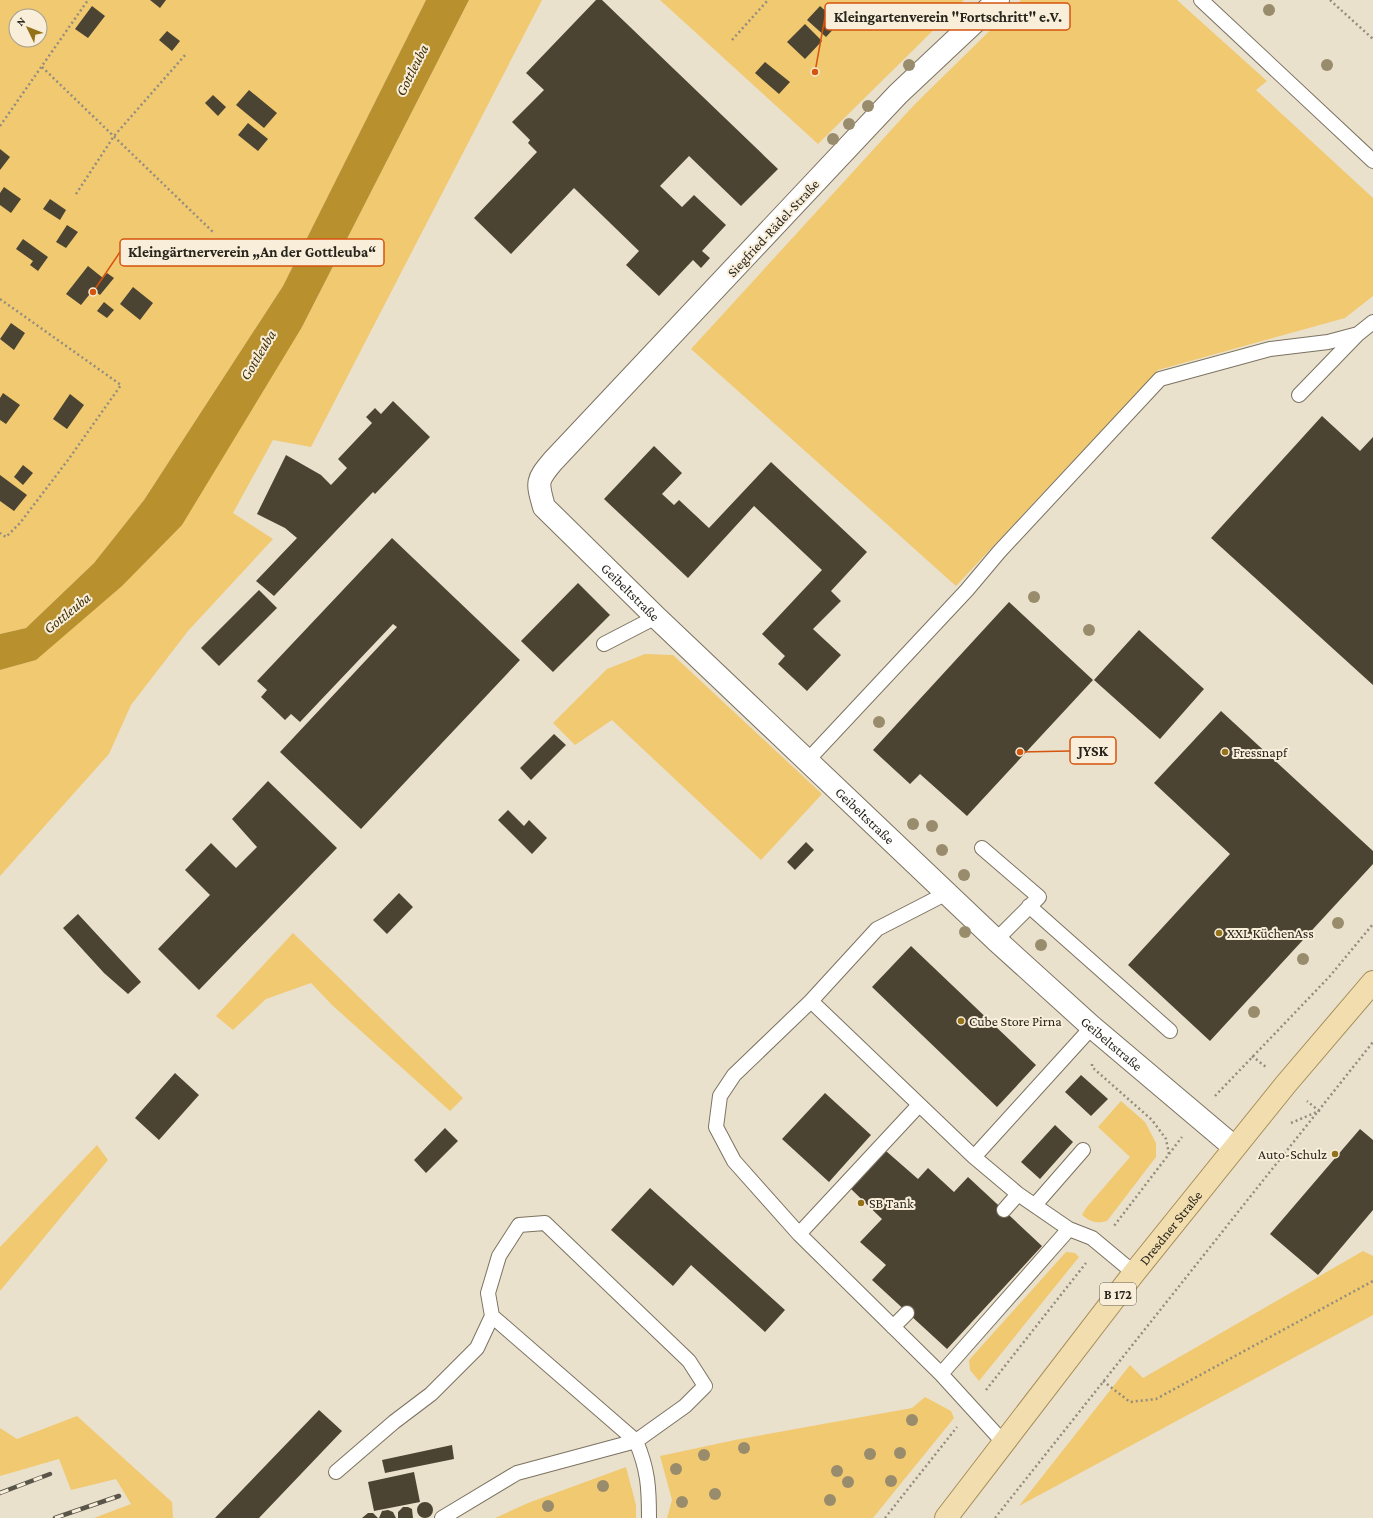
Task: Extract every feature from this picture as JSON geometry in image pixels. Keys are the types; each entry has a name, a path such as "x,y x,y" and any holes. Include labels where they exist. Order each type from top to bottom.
{"main road":[{"name":"Dresdner Straße","path":"946,1518 1134,1273 1234,1148 1373,982"}],"street":[{"name":"Siegfried-Rädel-Straße","path":"553,461 898,94 998,0"},
{"name":"Geibeltstraße","path":"553,461 542,474 538,486 544,507 806,761 996,940 1092,1027 1199,1116 1234,1148"}],"lane":[{"path":"1201,0 1373,161"},
{"path":"1299,395 1358,334 1373,322"},
{"path":"806,761 968,590 1034,514 1160,379 1270,349 1328,342 1358,334"},
{"path":"604,644 656,617"},
{"path":"982,848 1039,897 996,940"},
{"path":"947,893 877,929 812,1001 734,1075 720,1096 716,1127 734,1161 799,1234 941,1374 1004,1444"},
{"path":"1029,906 1170,1031"},
{"path":"812,1001 974,1157 1018,1194 1069,1229 1092,1238 1134,1273"},
{"path":"974,1157 1092,1027"},
{"path":"799,1234 919,1105"},
{"path":"1035,1205 1083,1150"},
{"path":"1004,1210 1018,1194"},
{"path":"336,1472 394,1422 432,1394 477,1348 492,1316 488,1293 499,1256 519,1225 545,1223 689,1361 705,1386 685,1406 636,1441 517,1473 442,1518"},
{"path":"941,1374 1069,1229"},
{"path":"893,1327 908,1313"},
{"path":"492,1316 636,1441 644,1461 649,1486 649,1518"}],"path":[{"path":"0,126 88,0"},
{"path":"732,40 768,0"},
{"path":"1330,0 1373,39"},
{"path":"76,194 114,136 186,54"},
{"path":"42,67 214,233"},
{"path":"0,299 121,385 68,460 20,523 6,537 0,533"},
{"path":"1169,1154 1228,1082 1330,976 1373,924"},
{"path":"995,1518 1373,1042"},
{"path":"1103,1382 1130,1402 1156,1399 1373,1281"}],"shaded area":[{"path":"0,0 426,0 283,286 144,500 94,563 26,628 0,634"},
{"path":"469,0 542,0 311,447 273,440 233,513 273,539 188,631 131,705 109,754 0,876 0,670 36,660 302,327"},
{"path":"660,0 964,0 818,144"},
{"path":"1021,0 1177,0 1267,81 1256,90 1373,198 1373,296 1345,318 1158,370 956,586 691,349 914,105"},
{"path":"645,654 673,655 822,794 761,860 612,720 575,745 553,723 607,669"},
{"path":"293,933 463,1098 450,1111 332,1005 311,983 266,999 233,1030 216,1016"},
{"path":"1121,1101 1145,1122 1156,1143 1156,1157 1107,1221 1094,1222 1082,1215 1086,1208 1130,1157 1098,1127"},
{"path":"97,1145 108,1160 0,1291 0,1247"},
{"path":"1363,1251 1373,1256 1373,1315 1019,1506 1130,1365 1143,1378"},
{"path":"1066,1252 1075,1253 1079,1257 979,1381 970,1370 969,1360"},
{"path":"925,1397 951,1411 954,1418 873,1518 667,1518 672,1500 660,1456 735,1440 912,1408"},
{"path":"77,1416 172,1502 173,1518 94,1518 131,1504 116,1479 71,1490 59,1459 0,1476 0,1428 17,1439"},
{"path":"626,1467 636,1505 636,1518 495,1518 528,1503"}],"water":[{"name":"Gottleuba","path":"426,0 469,0 302,327 182,525 122,586 36,660 0,670 0,634 26,628 94,563 144,500 283,286"}],"building":[{"path":"150,0 166,0 160,8"},
{"path":"596,0 602,0 778,169 741,206 689,156 660,186 682,207 694,195 726,225 702,251 710,258 701,268 693,260 659,296 626,265 639,251 574,188 511,254 474,218 537,152 528,143 530,140 512,122 544,90 526,73"},
{"path":"92,6 105,16 88,38 75,29"},
{"path":"820,6 839,23 826,37 807,20"},
{"path":"805,24 822,41 805,59 787,42"},
{"path":"167,31 180,41 172,51 159,40"},
{"path":"765,62 790,82 779,94 755,73"},
{"path":"249,90 277,113 264,128 236,105"},
{"path":"213,95 226,107 218,116 205,103"},
{"path":"248,123 268,139 258,151 238,135"},
{"path":"0,149 10,157 0,170"},
{"path":"4,187 21,199 11,213 0,205 0,193"},
{"path":"50,199 66,210 60,220 43,209"},
{"path":"67,225 78,232 66,248 56,242"},
{"path":"23,239 48,257 38,271 30,265 33,261 16,249"},
{"path":"88,266 103,278 107,273 114,278 100,295 93,290 81,305 66,294"},
{"path":"133,287 153,303 140,320 120,304"},
{"path":"104,302 114,310 107,318 97,311"},
{"path":"11,323 25,333 14,350 0,339"},
{"path":"3,393 20,405 6,424 0,420 0,398"},
{"path":"70,394 84,405 67,429 53,419"},
{"path":"393,401 430,437 375,494 373,492 274,596 256,581 297,538 285,528 257,514 286,455 321,475 331,485 347,468 338,459 372,423 366,417 375,408 381,414"},
{"path":"1322,416 1360,451 1373,437 1373,685 1211,538"},
{"path":"654,446 682,473 662,494 674,505 679,500 709,528 771,462 867,552 831,591 841,601 813,629 841,655 807,691 778,664 785,656 762,634 822,570 754,506 688,578 604,499"},
{"path":"23,465 33,473 23,485 14,477"},
{"path":"0,475 27,495 14,511 0,501"},
{"path":"392,538 520,660 361,829 280,752 397,627 393,624 300,722 291,714 285,720 261,697 267,690 257,681"},
{"path":"578,583 610,615 553,672 521,641"},
{"path":"259,590 277,608 219,666 201,648"},
{"path":"1009,602 1093,680 967,816 920,774 910,784 873,750"},
{"path":"1139,630 1204,689 1160,739 1094,680"},
{"path":"1221,711 1373,851 1373,864 1210,1041 1128,965 1230,854 1154,783"},
{"path":"554,734 566,745 531,780 520,768"},
{"path":"268,781 337,848 199,990 158,949 210,895 185,870 211,843 236,868 257,847 232,819"},
{"path":"508,810 524,826 529,820 547,838 532,854 498,820"},
{"path":"806,842 814,850 795,870 787,862"},
{"path":"399,893 413,907 387,934 373,920"},
{"path":"78,914 141,982 128,994 104,973 63,928"},
{"path":"911,946 1036,1065 997,1107 872,987"},
{"path":"175,1073 199,1095 159,1140 135,1118"},
{"path":"1081,1075 1108,1099 1091,1116 1065,1092"},
{"path":"825,1093 871,1135 829,1182 782,1139"},
{"path":"1055,1125 1073,1142 1040,1179 1021,1162"},
{"path":"445,1128 458,1141 426,1173 414,1160"},
{"path":"1360,1129 1373,1140 1373,1210 1318,1275 1270,1234"},
{"path":"886,1151 918,1179 928,1168 954,1192 968,1177 1042,1246 947,1349 872,1280 886,1265 860,1242 882,1219 851,1189"},
{"path":"650,1188 785,1310 765,1332 691,1265 673,1286 611,1230"},
{"path":"319,1410 342,1431 259,1518 215,1518"},
{"path":"452,1445 454,1459 385,1473 382,1460"},
{"path":"414,1472 420,1502 374,1511 368,1482"},
{"path":"422,1502 428,1502 433,1507 431,1516 428,1518 422,1518 417,1513 417,1507"},
{"path":"403,1507 412,1509 413,1518 398,1518 398,1512"},
{"path":"388,1510 393,1512 396,1518 379,1518 382,1511"},
{"path":"368,1513 373,1513 378,1518 362,1518"}],"railway":[{"path":"0,1493 50,1474"},
{"path":"55,1518 119,1496"}],"place":[{"name":"Kleingartenverein \"Fortschritt\" e.V.","path":"815,72"},
{"name":"Kleingärtnerverein „An der Gottleuba“","path":"93,292"},
{"name":"JYSK","path":"1020,752"},
{"name":"Fressnapf","path":"1225,752"},
{"name":"XXL KüchenAss","path":"1219,933"},
{"name":"Cube Store Pirna","path":"961,1021"},
{"name":"Auto-Schulz","path":"1335,1154"},
{"name":"SB Tank","path":"861,1203"}]}
